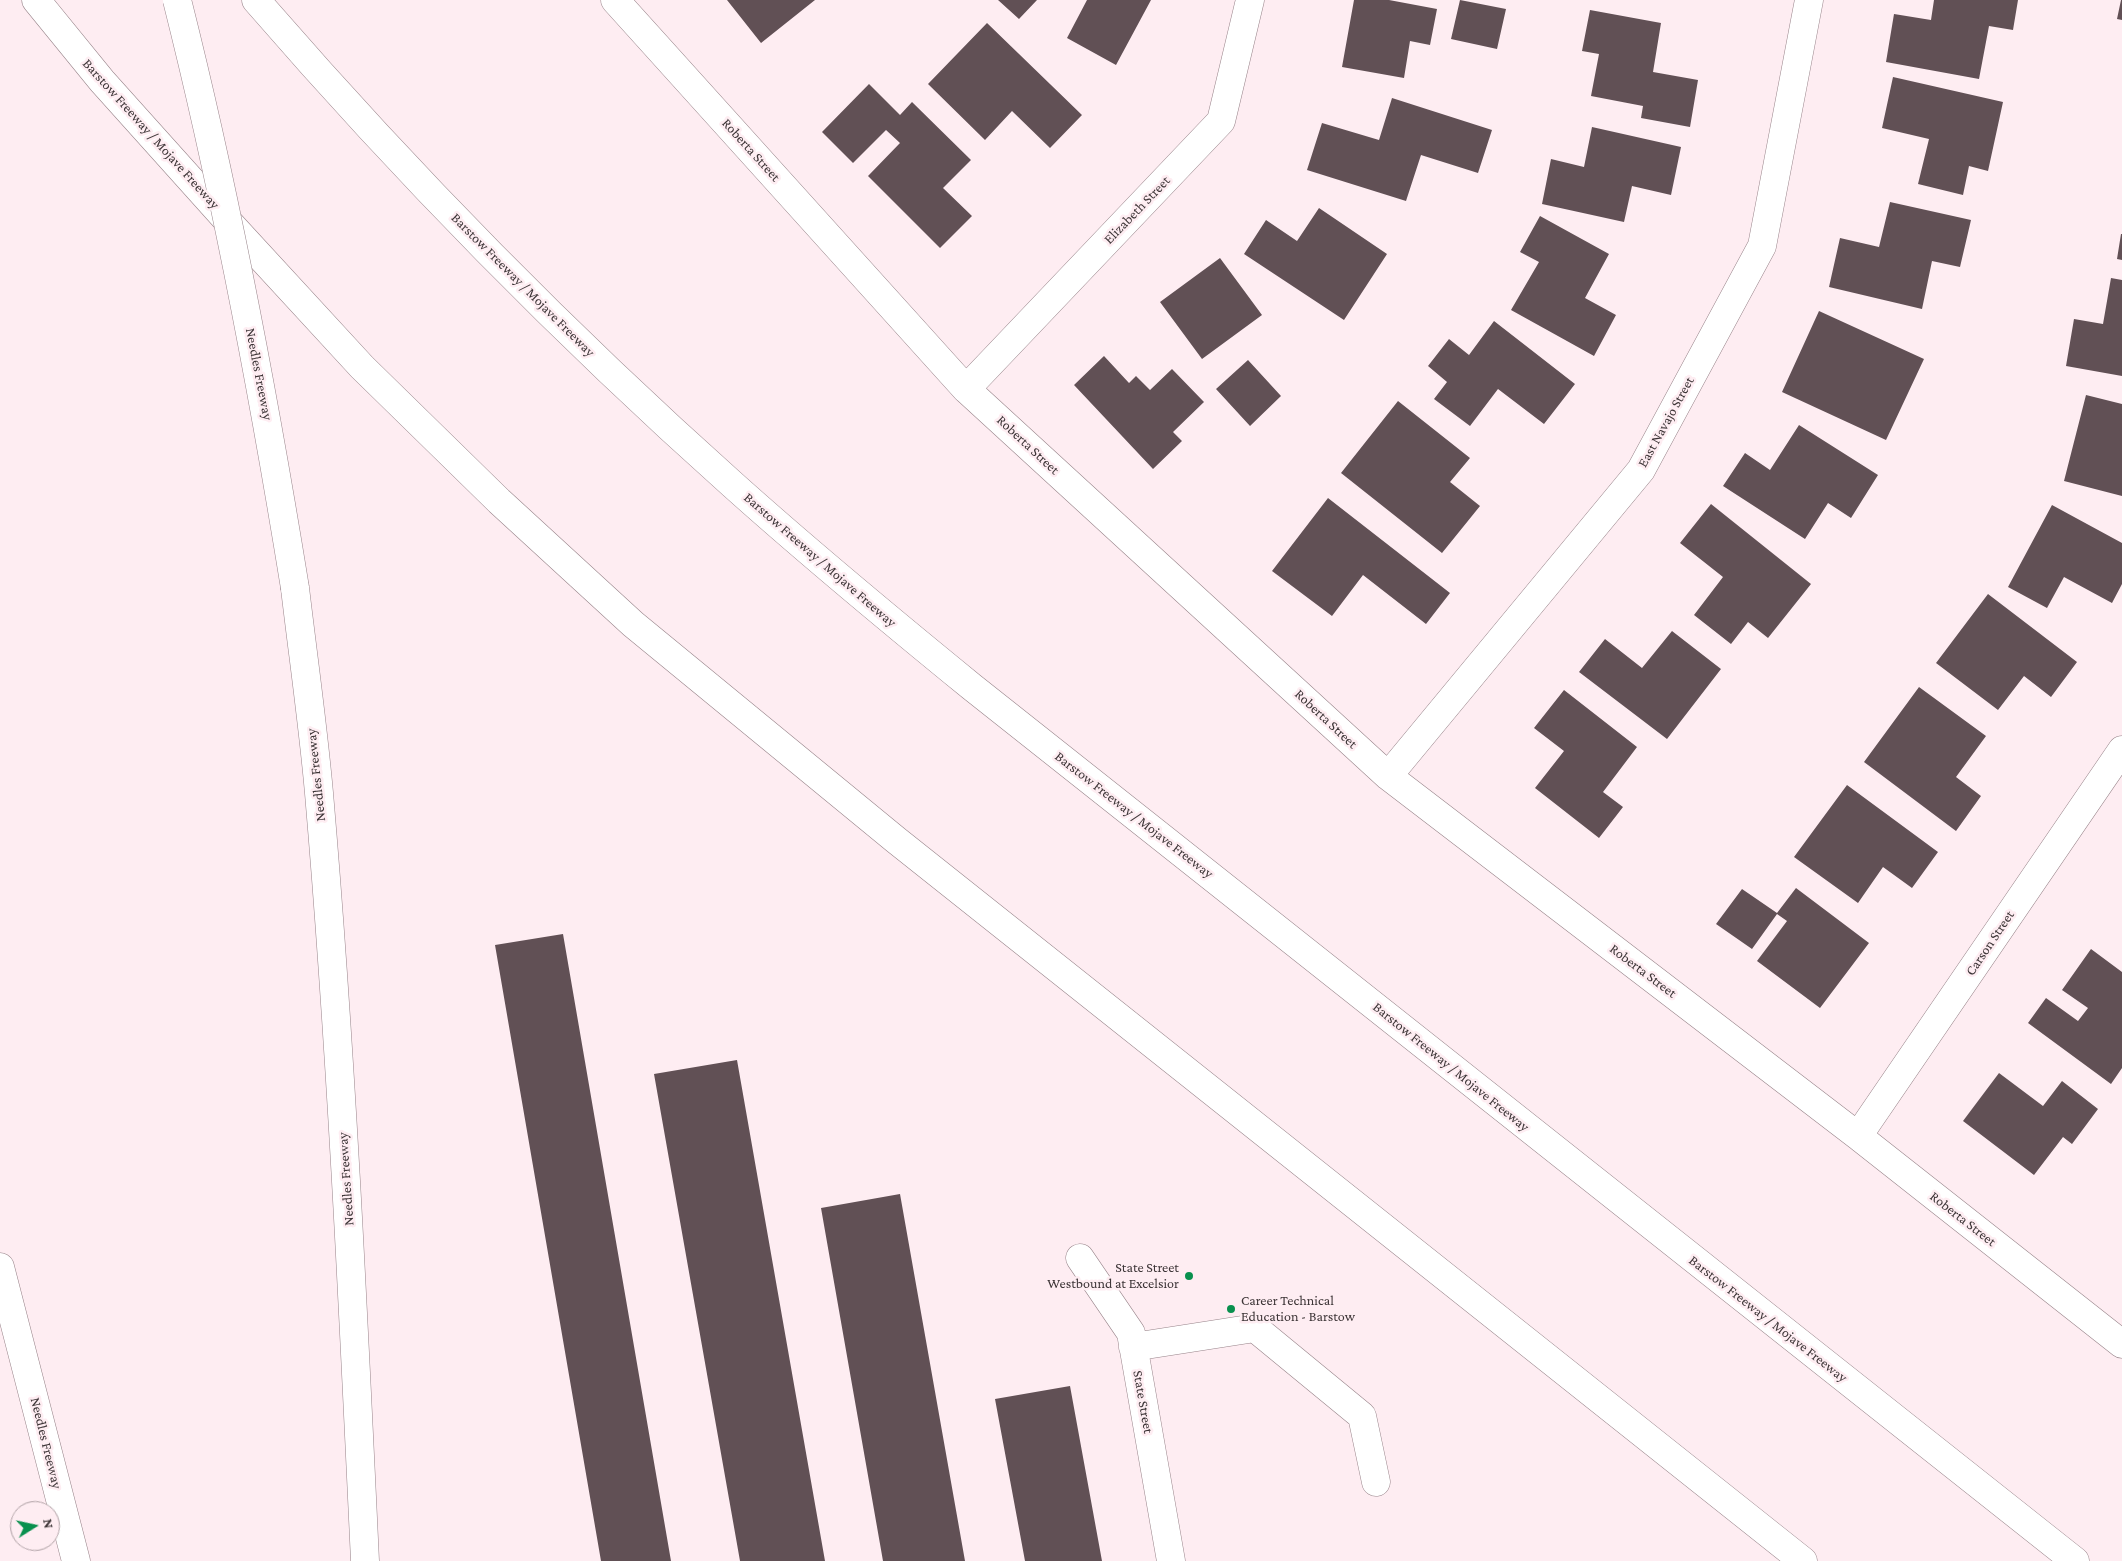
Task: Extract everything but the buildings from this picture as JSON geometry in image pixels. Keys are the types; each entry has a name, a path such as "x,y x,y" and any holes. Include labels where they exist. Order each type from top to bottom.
{"main road":[{"name":"Barstow Freeway / Mojave Freeway","path":"36,0 102,81 234,228 362,366 499,501 633,624 903,846 1803,1561"},
{"name":"Needles Freeway","path":"177,0 216,163 245,302 272,446 295,588 318,791 334,994 349,1217 365,1561"},
{"name":"Barstow Freeway / Mojave Freeway","path":"256,0 400,162 504,269 649,409 853,589 972,687 2075,1561"},
{"name":"Roberta Street","path":"615,0 966,389 1388,776 1858,1136 2122,1344"},
{"name":"Elizabeth Street","path":"966,389 1221,121 1250,0"},
{"name":"East Navajo Street","path":"1388,776 1641,470 1762,246 1809,0"},
{"name":"Carson Street","path":"1858,1136 2122,750"},
{"name":"State Street","path":"1080,1258 1131,1333 1172,1561"},
{"name":"Needles Freeway","path":"0,1267 76,1561"},
{"path":"1133,1347 1255,1328 1362,1416 1376,1482"}],"place":[{"name":"State Street Westbound at Excelsior","path":"1189,1276"},
{"name":"Career Technical Education - Barstow","path":"1231,1309"}]}
